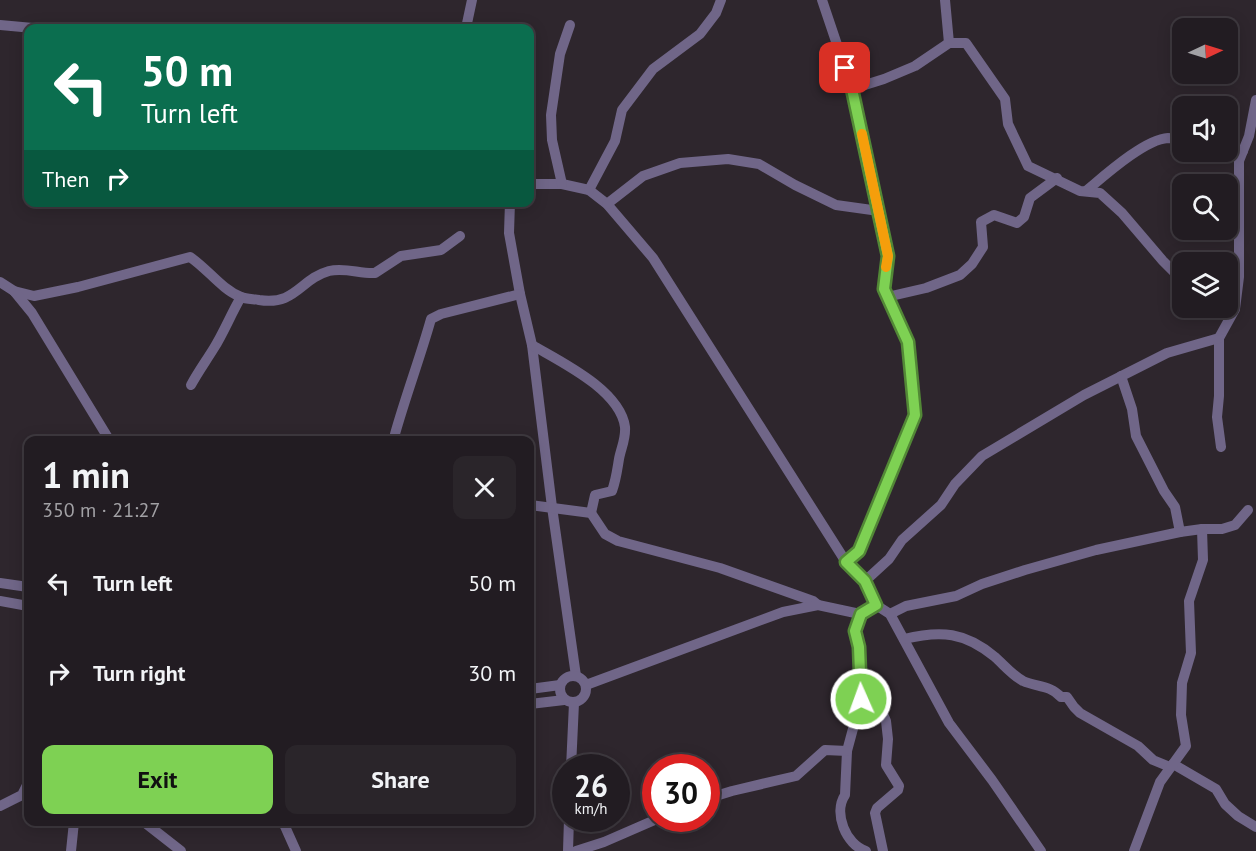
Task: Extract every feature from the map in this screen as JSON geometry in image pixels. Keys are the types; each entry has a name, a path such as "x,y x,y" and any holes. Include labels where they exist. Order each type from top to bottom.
{"street":[{"path":"467,24 472,0"},
{"path":"589,190 615,141 622,110 653,69 700,34 716,13 721,0"},
{"path":"822,0 852,89 888,256 884,289 908,342 915,415 859,551 846,562"},
{"path":"945,0 949,44"},
{"path":"0,25 24,27"},
{"path":"562,184 552,140 551,116 560,54 570,26"},
{"path":"852,89 915,66 949,44 966,44 1005,99 1008,124 1028,166 1080,190 1100,193 1122,213 1172,270"},
{"path":"1235,252 1239,161 1250,136 1256,100"},
{"path":"1086,191 1114,168 1152,143 1172,139"},
{"path":"1238,150 1243,151"},
{"path":"607,204 643,176 680,163 728,159 759,164 836,205 879,211"},
{"path":"888,297 926,288 960,275 972,264 983,247 981,222 994,215 1017,224 1024,218 1030,198 1057,178"},
{"path":"534,184 562,184 589,190 607,204 653,258 846,562 865,581 876,605 890,614 949,723 1041,851"},
{"path":"510,207 509,233 532,345 576,676"},
{"path":"14,291 34,296 45,294 190,257 200,263 215,280 241,297 272,302 286,299 317,276 330,271 375,273 400,256 441,250 460,236"},
{"path":"0,282 14,291 32,313 107,436"},
{"path":"395,434 405,398 419,362 430,319 441,314 520,294"},
{"path":"191,385 241,297"},
{"path":"1221,447 1217,417 1219,338 1230,318"},
{"path":"865,581 889,559 902,540 940,505 955,484 982,456 1084,395 1167,353 1219,338"},
{"path":"532,345 582,373 603,392 622,417 625,428 617,480 612,491 595,495 591,513 605,534 618,541 720,568 813,601 818,605"},
{"path":"1121,376 1132,410 1136,436 1164,491 1175,507 1180,532"},
{"path":"534,505 591,513"},
{"path":"890,614 906,606 956,596 982,584 1024,570 1096,550 1180,532 1222,529 1235,525 1248,510"},
{"path":"1134,851 1160,782 1186,746 1181,715 1182,683 1191,653 1189,601 1203,560 1202,529"},
{"path":"0,583 24,586"},
{"path":"0,601 24,605"},
{"path":"586,685 783,612 818,605 861,614"},
{"path":"866,851 853,844 844,829 841,810 845,795 847,751 861,699 859,647 855,631 861,614 876,605"},
{"path":"904,639 927,633 955,635 972,642 992,655 1014,676 1024,682 1051,688 1061,697 1067,696 1080,713 1138,746 1153,760 1171,765 1216,789 1225,804 1256,828"},
{"path":"534,705 569,701 583,698 586,685 581,678 566,677 559,690 569,701 571,754"},
{"path":"534,688 560,685"},
{"path":"861,699 883,714 888,739 886,765 899,786 898,790 877,808 875,813 883,851"},
{"path":"720,795 796,776 825,750 847,751"},
{"path":"0,806 22,795 24,791"},
{"path":"72,851 74,826"},
{"path":"149,826 181,851"},
{"path":"285,826 296,851"},
{"path":"576,851 604,843 642,826"},
{"path":"568,851 569,832"}],"slow traffic":[{"path":"862,134 888,256 886,267"}],"route":[{"path":"845,68 852,89 888,256 884,289 908,342 915,415 859,551 846,562 865,581 876,605 861,614 855,631 859,647 861,699"}]}
